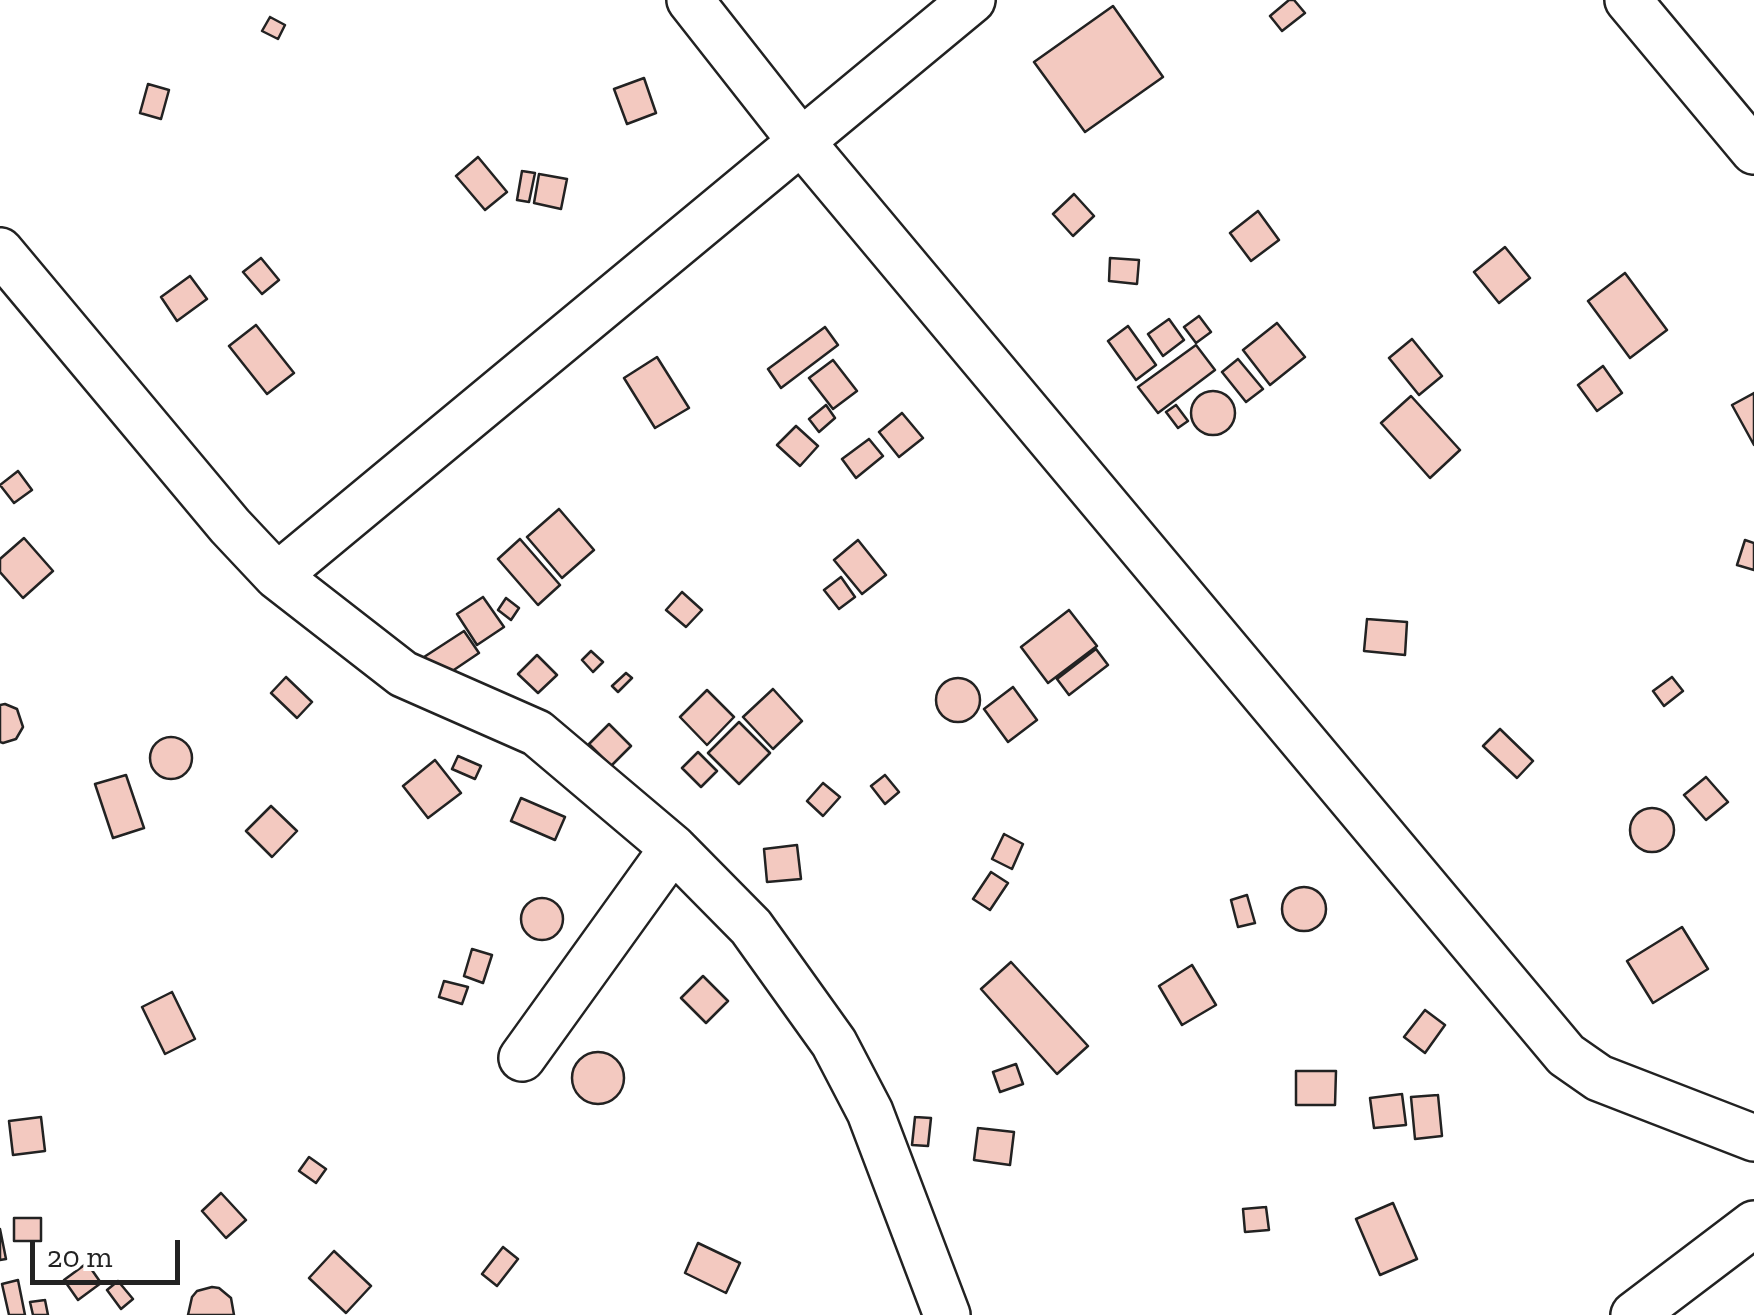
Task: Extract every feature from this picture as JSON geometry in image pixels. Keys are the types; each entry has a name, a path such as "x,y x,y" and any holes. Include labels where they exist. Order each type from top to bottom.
{"street":[{"path":"690,0 800,140 1566,1055 1599,1078 1754,1138"},
{"path":"277,576 972,0"},
{"path":"1628,0 1754,150"},
{"path":"0,250 230,526 277,576 403,674 537,733 673,848 751,927 834,1043 870,1112 947,1315"},
{"path":"522,1058 673,848"},
{"path":"1634,1315 1754,1224"}],"building":[{"path":"1294,0 1305,13 1282,31 1270,16"},
{"path":"1113,6 1163,77 1085,132 1034,62"},
{"path":"270,17 285,25 278,39 262,31"},
{"path":"644,78 656,113 627,124 614,89"},
{"path":"148,84 169,90 161,119 140,113"},
{"path":"478,157 507,192 485,210 456,176"},
{"path":"522,171 535,173 529,202 517,200"},
{"path":"539,174 567,179 561,209 534,203"},
{"path":"1074,194 1094,216 1073,236 1053,214"},
{"path":"1258,211 1279,240 1251,261 1230,233"},
{"path":"1505,247 1530,278 1499,303 1474,272"},
{"path":"261,258 279,280 262,294 243,272"},
{"path":"1110,258 1139,260 1137,284 1109,281"},
{"path":"1625,273 1667,330 1630,358 1588,301"},
{"path":"190,276 207,299 177,321 161,297"},
{"path":"1199,316 1211,332 1196,343 1184,327"},
{"path":"1169,319 1184,340 1163,356 1148,334"},
{"path":"1277,323 1305,357 1270,385 1243,350"},
{"path":"256,325 294,373 267,394 229,346"},
{"path":"1128,326 1156,365 1136,380 1108,341"},
{"path":"825,327 838,345 781,388 768,369"},
{"path":"1412,339 1442,376 1419,395 1389,358"},
{"path":"1196,345 1215,370 1158,413 1138,387"},
{"path":"657,357 689,408 655,428 624,378"},
{"path":"1238,359 1263,389 1246,402 1222,372"},
{"path":"833,360 857,391 833,409 809,378"},
{"path":"1603,366 1622,393 1597,411 1578,385"},
{"path":"1213,391 1229,397 1235,413 1229,429 1213,435 1197,429 1191,413 1197,397"},
{"path":"1754,393 1754,445 1732,405"},
{"path":"1411,396 1460,450 1430,478 1381,423"},
{"path":"826,405 835,418 819,432 809,419"},
{"path":"1176,405 1188,421 1178,428 1166,412"},
{"path":"902,413 923,438 899,457 879,432"},
{"path":"796,426 818,446 800,466 777,445"},
{"path":"869,439 883,456 856,478 842,459"},
{"path":"18,471 32,490 14,503 0,485"},
{"path":"559,509 594,550 562,578 527,537"},
{"path":"24,538 53,571 23,598 0,572 0,559"},
{"path":"520,539 560,585 538,605 498,559"},
{"path":"858,540 886,575 862,594 834,560"},
{"path":"1745,540 1754,543 1754,570 1737,565"},
{"path":"841,577 855,597 839,609 824,590"},
{"path":"682,592 702,610 686,627 666,610"},
{"path":"483,597 504,627 477,645 457,614"},
{"path":"506,598 519,608 511,620 498,610"},
{"path":"1069,610 1097,646 1048,683 1021,647"},
{"path":"1367,619 1407,622 1405,655 1364,651"},
{"path":"464,631 479,653 439,680 424,657"},
{"path":"1096,649 1108,665 1069,695 1057,679"},
{"path":"591,651 603,662 593,672 582,660"},
{"path":"537,655 557,675 538,693 518,674"},
{"path":"626,673 632,678 618,692 612,686"},
{"path":"286,677 312,702 297,718 271,693"},
{"path":"1672,677 1683,691 1664,706 1653,691"},
{"path":"958,678 973,685 980,700 973,715 958,722 943,715 936,700 943,685"},
{"path":"1013,687 1037,720 1008,742 984,709"},
{"path":"773,689 802,721 773,749 743,717"},
{"path":"707,690 734,717 707,745 680,717"},
{"path":"0,705 17,709 23,727 16,739 3,743"},
{"path":"739,722 770,753 739,784 708,753"},
{"path":"609,724 631,746 611,766 589,744"},
{"path":"1500,729 1533,761 1517,778 1483,746"},
{"path":"171,737 186,743 192,758 186,773 171,779 156,773 150,758 156,743"},
{"path":"698,752 717,771 701,787 682,768"},
{"path":"458,756 481,766 475,779 452,769"},
{"path":"435,760 461,793 428,818 403,786"},
{"path":"126,775 144,828 113,838 95,784"},
{"path":"885,775 899,792 885,804 871,786"},
{"path":"1706,777 1728,802 1706,820 1684,795"},
{"path":"823,783 840,797 823,816 807,801"},
{"path":"521,798 565,817 555,840 511,821"},
{"path":"271,806 297,831 272,857 246,831"},
{"path":"1652,808 1667,815 1674,830 1667,845 1652,852 1637,845 1630,830 1637,815"},
{"path":"1004,834 1023,844 1012,869 992,859"},
{"path":"797,845 801,879 767,882 764,849"},
{"path":"991,872 1008,883 990,910 973,899"},
{"path":"1304,887 1319,894 1326,909 1319,924 1304,931 1289,924 1282,909 1289,894"},
{"path":"1247,895 1255,923 1238,927 1231,900"},
{"path":"542,898 557,904 563,919 557,934 542,940 527,934 521,919 527,904"},
{"path":"1682,927 1708,969 1653,1003 1627,961"},
{"path":"472,949 492,955 483,983 464,976"},
{"path":"1011,962 1088,1046 1057,1074 981,989"},
{"path":"1192,965 1216,1005 1182,1025 1159,986"},
{"path":"703,976 728,1001 706,1023 681,998"},
{"path":"444,981 468,987 462,1004 439,997"},
{"path":"172,992 195,1039 165,1054 142,1007"},
{"path":"1425,1010 1445,1025 1425,1053 1404,1037"},
{"path":"598,1052 616,1060 624,1078 616,1096 598,1104 580,1096 572,1078 580,1060"},
{"path":"1016,1064 1023,1084 1000,1092 993,1072"},
{"path":"1296,1071 1336,1071 1335,1105 1296,1105"},
{"path":"1402,1094 1406,1125 1374,1128 1370,1098"},
{"path":"1438,1095 1442,1136 1415,1139 1411,1097"},
{"path":"41,1117 45,1151 13,1155 9,1121"},
{"path":"915,1117 931,1118 928,1146 912,1145"},
{"path":"978,1128 1014,1132 1010,1165 974,1160"},
{"path":"309,1157 326,1169 316,1183 299,1171"},
{"path":"221,1193 246,1220 226,1238 202,1211"},
{"path":"1393,1203 1417,1259 1380,1275 1356,1219"},
{"path":"1266,1207 1269,1230 1245,1232 1243,1209"},
{"path":"14,1218 41,1218 41,1241 14,1241"},
{"path":"0,1229 6,1259 0,1260"},
{"path":"698,1243 740,1263 726,1293 685,1273"},
{"path":"503,1247 518,1259 497,1286 482,1274"},
{"path":"334,1251 371,1286 346,1313 309,1278"},
{"path":"87,1263 101,1283 78,1300 64,1280"},
{"path":"18,1280 25,1315 9,1315 2,1284"},
{"path":"118,1281 133,1299 121,1309 107,1290"},
{"path":"212,1287 231,1298 234,1315 188,1315 197,1291"},
{"path":"45,1300 48,1315 33,1315 30,1302"}]}
